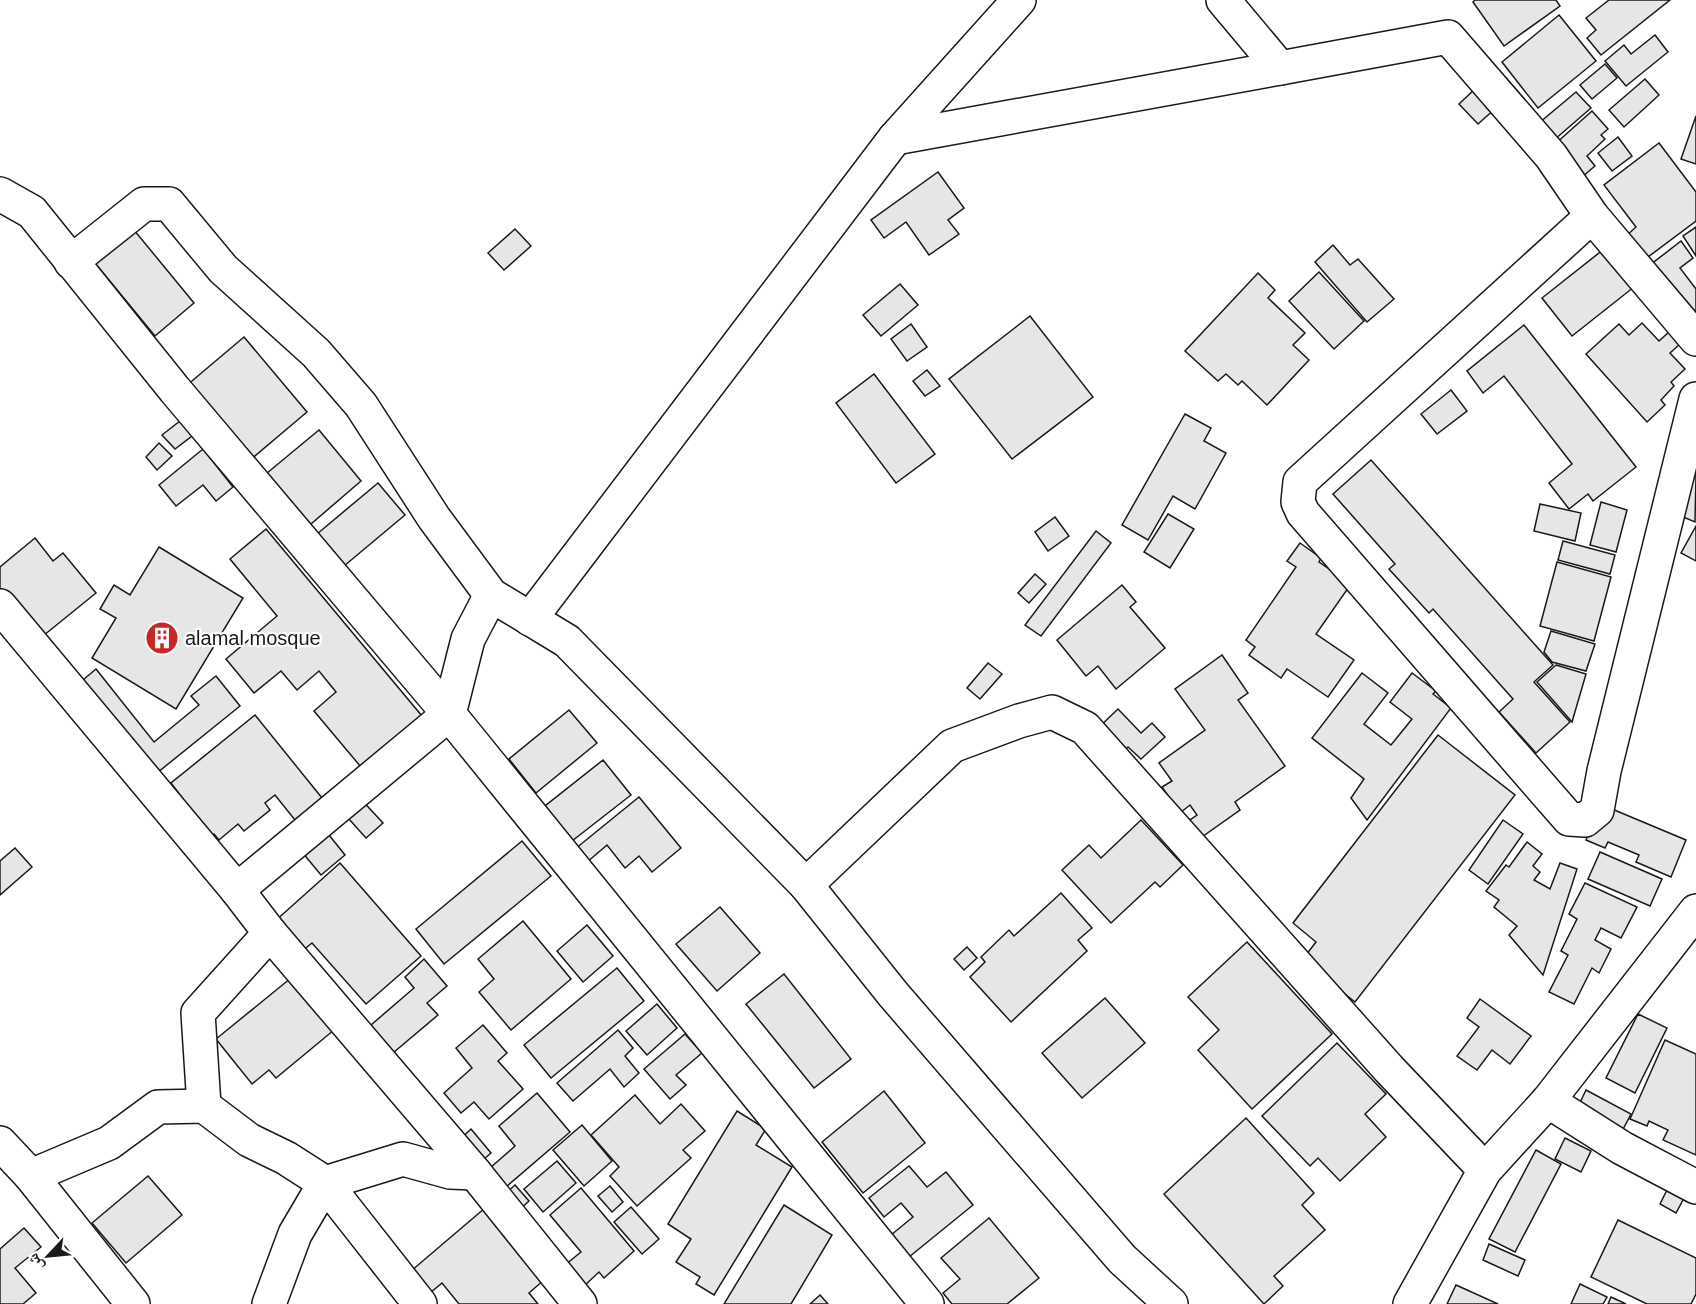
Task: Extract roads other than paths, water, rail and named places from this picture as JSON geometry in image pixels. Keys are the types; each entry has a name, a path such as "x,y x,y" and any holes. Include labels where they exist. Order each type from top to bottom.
{"street":[{"path":"530,619 895,138 1019,0"},
{"path":"1223,0 1280,68"},
{"path":"895,138 1448,37 1551,156 1592,216 1696,339"},
{"path":"0,194 32,212 264,497 449,714 927,1304"},
{"path":"71,262 144,204 169,204 223,269 316,353 361,405 434,518 491,596 567,641 806,885 893,994 1122,1259 1171,1304"},
{"path":"1592,216 1300,482 1298,502 1303,513 1569,819 1585,820 1597,810 1604,771 1696,399"},
{"path":"237,890 449,714 468,639 491,596"},
{"path":"0,606 237,890 270,933 475,1173 580,1304"},
{"path":"806,885 952,746 1019,721 1052,712 1085,728 1389,1069 1485,1170"},
{"path":"1410,1304 1485,1170 1548,1101 1696,911"},
{"path":"204,1106 198,1013 270,933"},
{"path":"1548,1101 1622,1148 1696,1187"},
{"path":"10,1159 109,1143 158,1107 204,1106 249,1140 286,1158 325,1183 420,1304"},
{"path":"10,1159 133,1304"},
{"path":"269,1304 295,1234 325,1183 403,1159 450,1172 475,1173"}],"place":[{"name":"alamal mosque","path":"162,638"}]}
